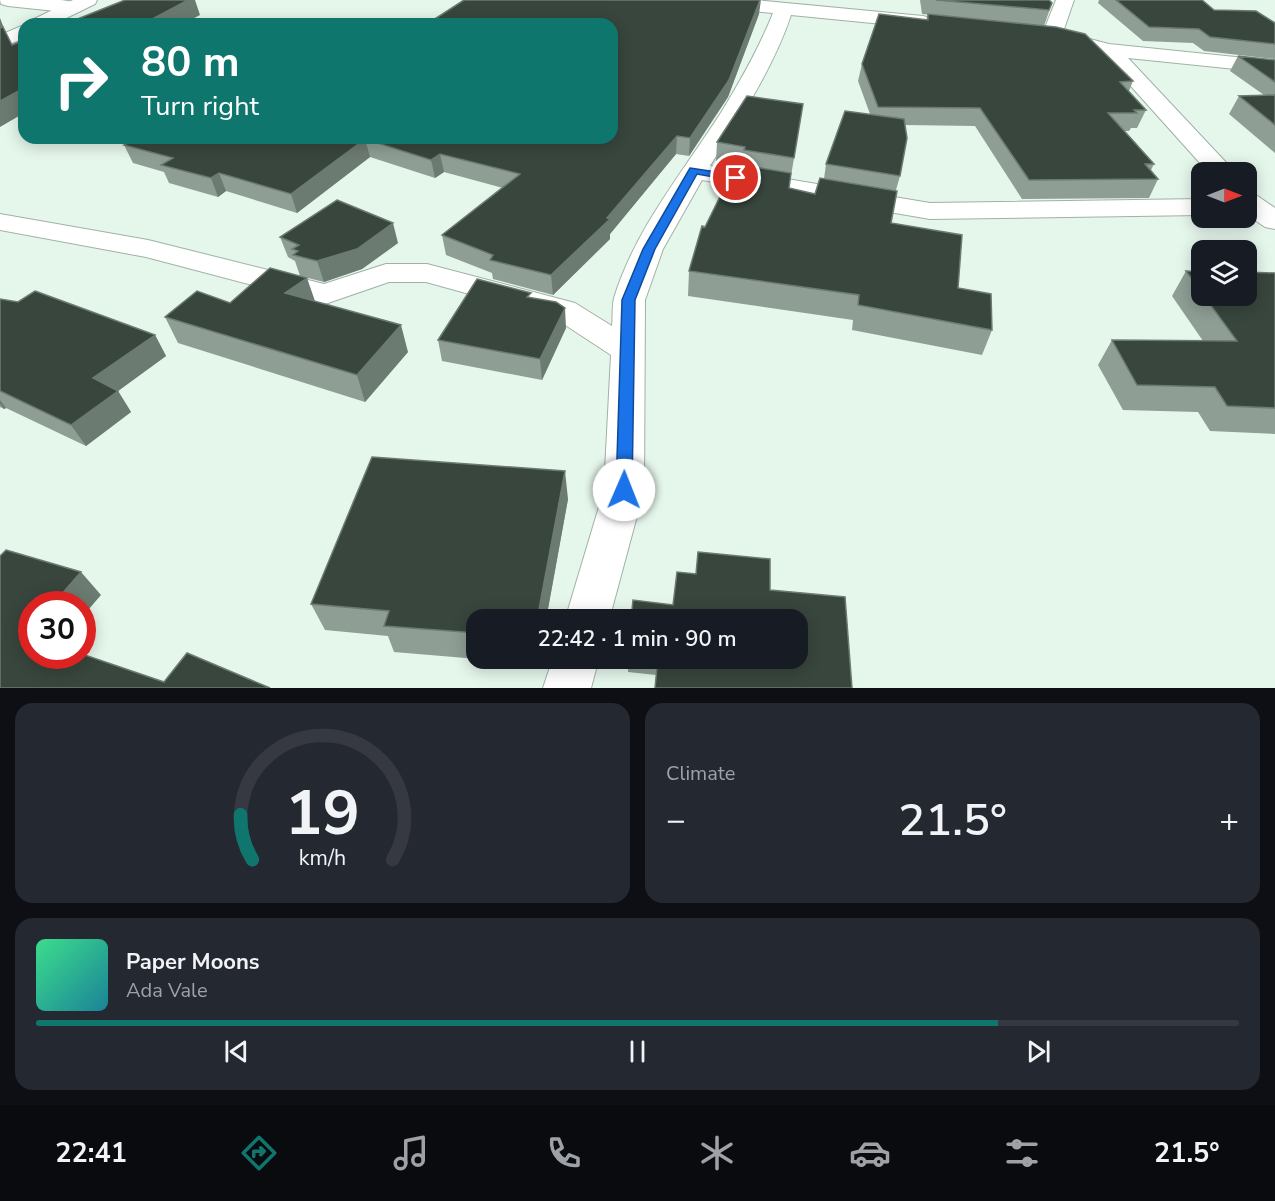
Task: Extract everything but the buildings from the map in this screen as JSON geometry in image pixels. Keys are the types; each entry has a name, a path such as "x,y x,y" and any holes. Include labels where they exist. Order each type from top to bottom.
{"street":[{"path":"8,0 81,3"},
{"path":"698,0 947,25"},
{"path":"1052,35 1065,0"},
{"path":"51,18 81,3"},
{"path":"590,609 624,490 629,300 649,249 694,171 734,110 776,30 784,8"},
{"path":"1029,33 1052,35 1108,50 1270,69"},
{"path":"0,42 18,34"},
{"path":"1108,50 1213,162"},
{"path":"694,171 930,211 1191,207"},
{"path":"1257,210 1275,221"},
{"path":"0,222 148,249 325,294 386,273 427,273 564,310 627,350"},
{"path":"567,688 573,669"}],"route":[{"path":"624,490 629,300 649,249 694,171 736,178"}]}
